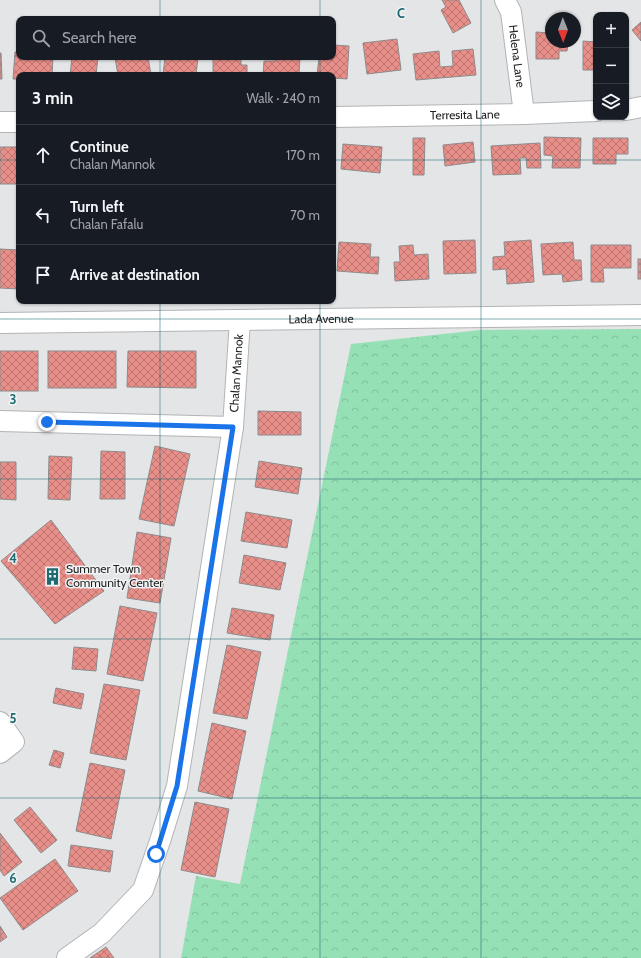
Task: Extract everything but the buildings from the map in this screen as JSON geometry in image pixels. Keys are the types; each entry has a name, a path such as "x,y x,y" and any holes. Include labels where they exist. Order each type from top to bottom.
{"street":[{"name":"Helena Lane","path":"505,0 511,12 524,114"},
{"path":"629,109 641,107"},
{"name":"Terresita Lane","path":"336,117 524,114 593,111"},
{"path":"0,122 16,122"},
{"name":"Lada Avenue","path":"0,323 641,314"},
{"name":"Chalan Mannok","path":"67,958 102,933 143,890 160,842 177,786 233,427 240,320"},
{"path":"0,422 233,427"},
{"path":"0,722 14,742 0,752"}],"green space":[{"path":"641,329 641,958 181,958 196,876 240,884 351,344 480,330"}],"place":[{"name":"Summer Town Community Center","path":"53,576"}],"route":[{"path":"47,422 233,427 177,786 156,854"}]}
